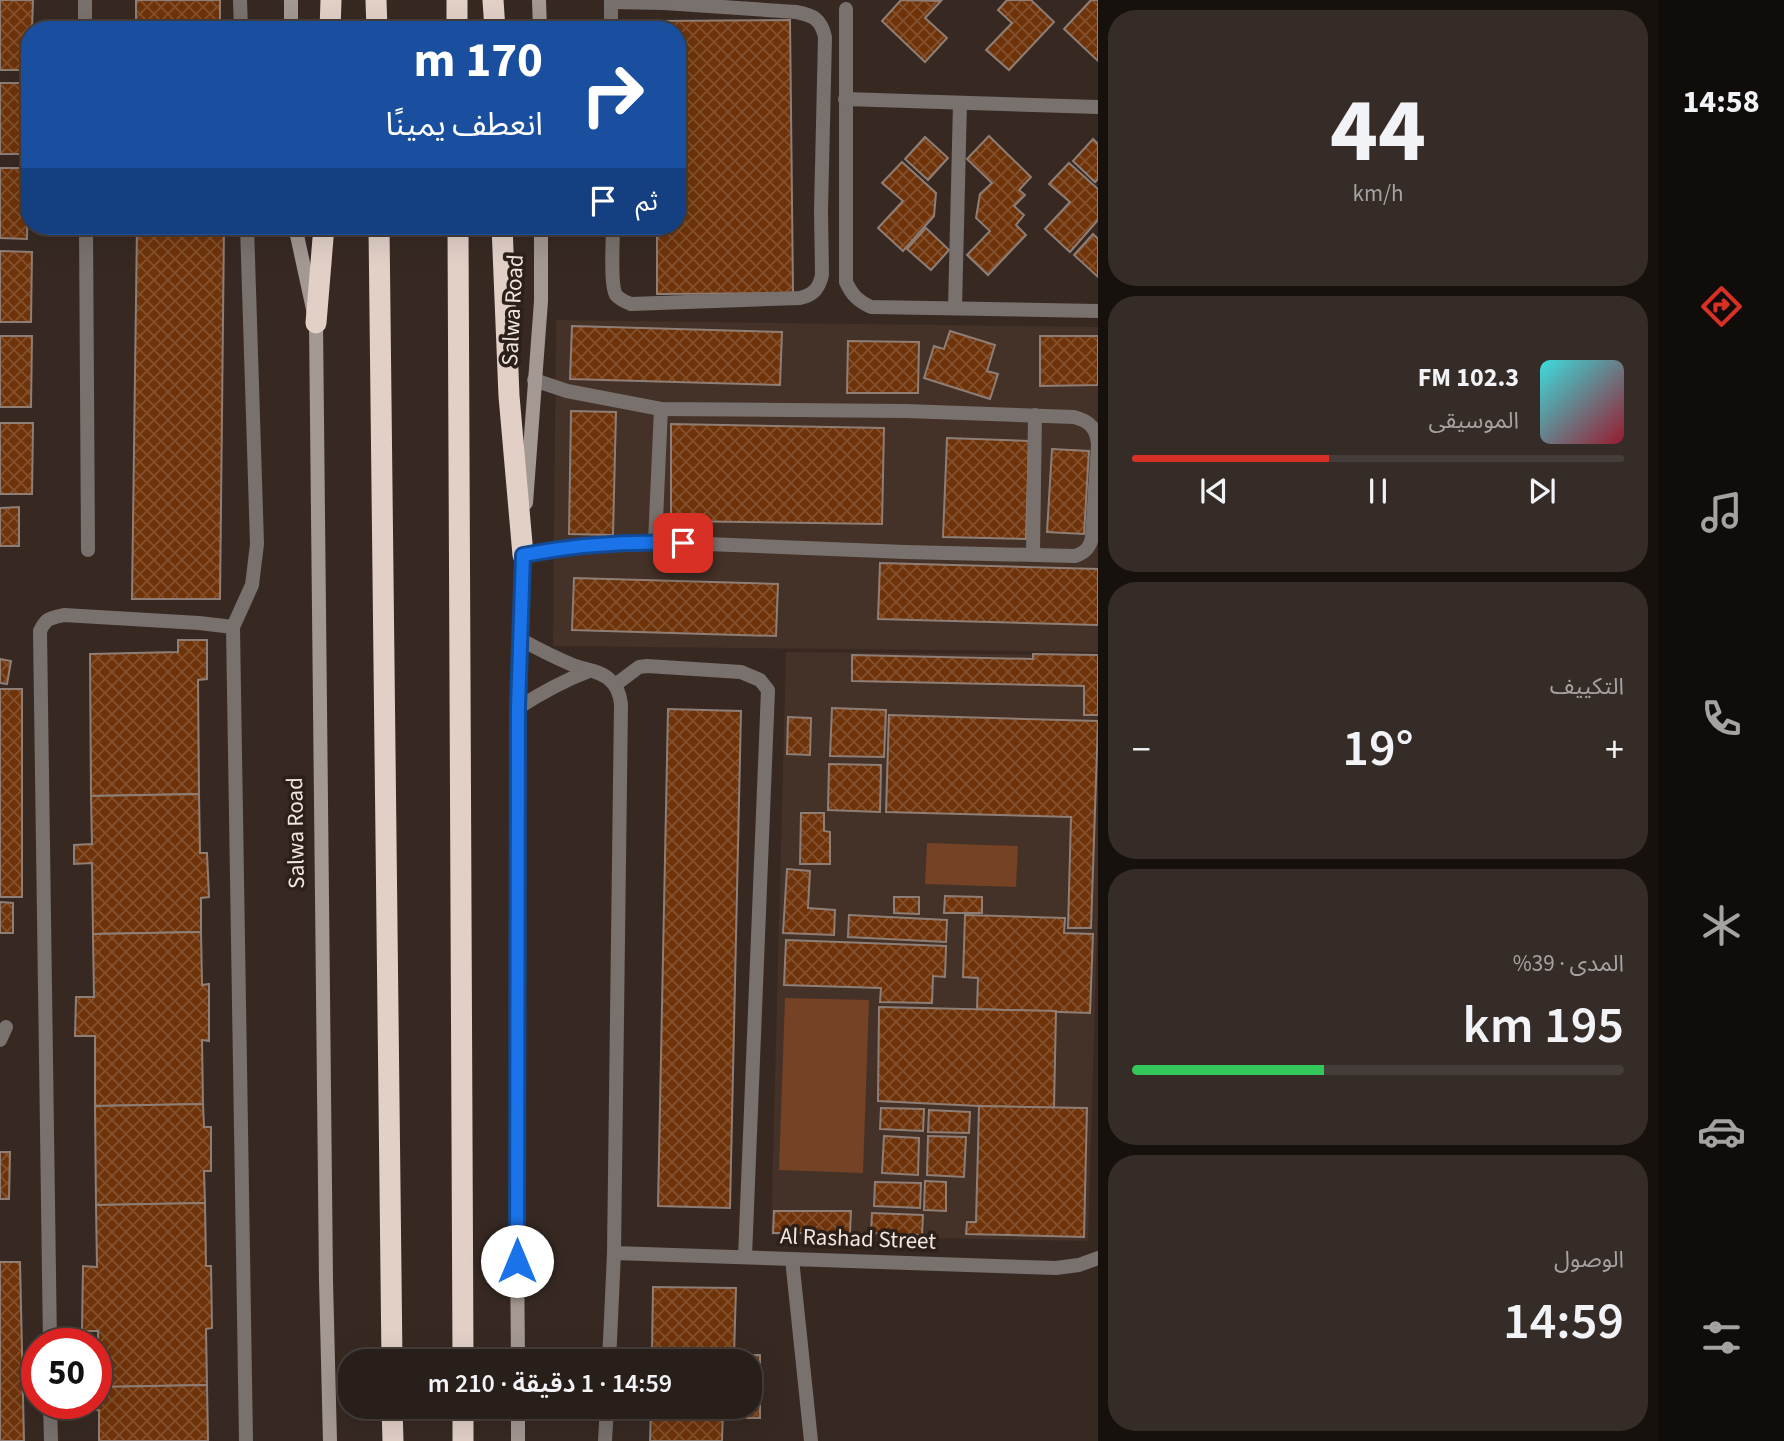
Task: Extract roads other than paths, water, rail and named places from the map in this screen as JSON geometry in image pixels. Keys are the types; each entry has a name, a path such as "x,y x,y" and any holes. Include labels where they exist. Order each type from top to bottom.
{"highway":[{"path":"330,21 331,0"},
{"path":"376,0 377,21"},
{"path":"457,0 457,21"},
{"path":"494,0 495,21"},
{"path":"316,323 323,235"},
{"path":"379,235 392,1349"},
{"path":"458,235 463,1349"},
{"path":"502,235 509,397 523,555"},
{"path":"463,1419 463,1441"}],"main road":[{"path":"291,0 291,21"},
{"path":"540,0 540,21"},
{"name":"Salwa Road","path":"297,235 316,323 330,1441"},
{"name":"Salwa Road","path":"517,1349 518,708 523,555 541,301 541,235"},
{"path":"518,1419 518,1441"}],"street":[{"path":"85,0 85,21"},
{"path":"240,0 241,21"},
{"path":"611,21 611,1 796,12 811,15 818,20 825,37 822,275 816,291 800,298 631,304 616,295 613,283 613,235"},
{"path":"846,9 846,282 851,293 859,302 871,307 1098,311"},
{"path":"845,99 1098,107"},
{"path":"955,308 960,103"},
{"path":"86,235 88,550"},
{"path":"246,1441 233,627 252,585 257,544 247,235"},
{"path":"523,555 565,547 655,542 1075,556 1087,550 1092,537 1097,487 1097,435 1084,419 1074,417 906,411 661,409 568,391 534,380"},
{"path":"655,542 661,409"},
{"path":"1033,555 1035,415"},
{"path":"50,1328 40,631 44,621 64,615 233,627"},
{"path":"520,639 565,662 599,673 608,678 620,694 614,1253 610,1349"},
{"path":"615,685 639,667 647,666 741,672 760,680 768,690 746,1257"},
{"path":"518,708 564,680 589,671"},
{"name":"Al Rashad Street","path":"614,1253 1056,1268 1079,1265 1098,1258"},
{"path":"792,1259 811,1441"},
{"path":"50,1419 51,1441"},
{"path":"605,1441 606,1419"}]}
